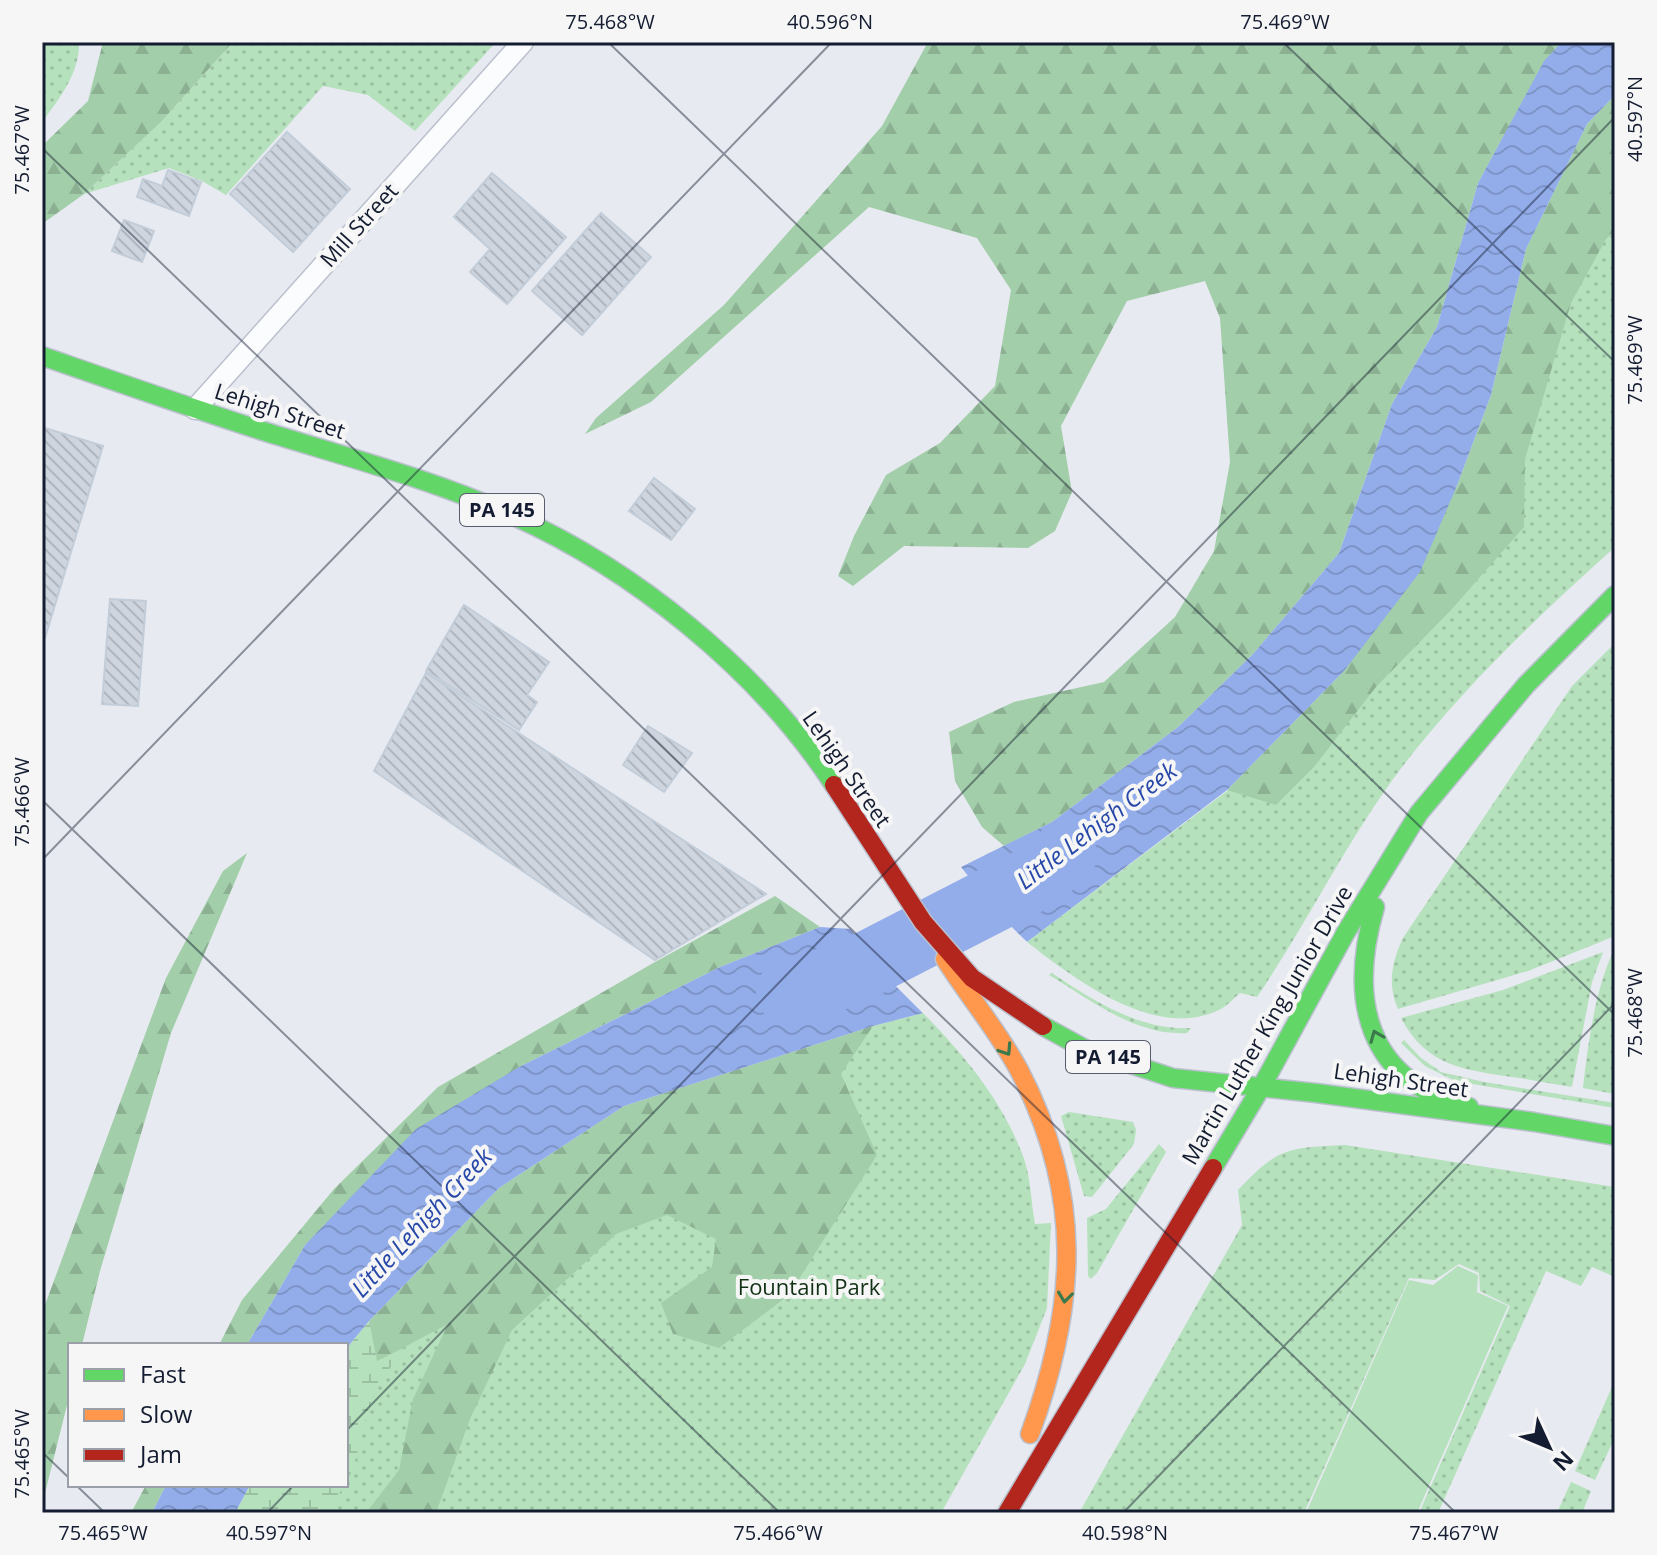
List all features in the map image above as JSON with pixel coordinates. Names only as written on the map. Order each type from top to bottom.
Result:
[{"type":"main road","name":"Lehigh Street","points":[[42,356],[195,409],[441,487],[508,513],[579,549],[667,610],[709,644],[767,700],[819,762],[923,922],[967,982],[1085,1049],[1173,1078],[1262,1086],[1534,1122],[1615,1136]]},
{"type":"main road","name":"Martin Luther King Junior Drive","points":[[1007,1513],[1262,1086],[1346,932],[1419,813],[1526,685],[1615,595]]},
{"type":"main road","points":[[1419,813],[1374,909],[1364,942],[1362,973],[1371,1024],[1378,1044],[1396,1071],[1423,1091],[1450,1103],[1534,1122]]},
{"type":"main road","points":[[967,982],[1019,1070],[1058,1164],[1066,1212],[1069,1270],[1062,1321],[1046,1394],[995,1513]]},
{"type":"lane","name":"Mill Street","points":[[195,409],[523,42]]},
{"type":"green space","points":[[42,42],[79,42],[72,74],[42,122]]},
{"type":"green space","points":[[103,42],[233,42],[160,123],[84,194],[42,224],[42,146],[88,101]]},
{"type":"green space","points":[[233,42],[496,42],[415,131],[368,95],[323,86],[226,195],[169,168],[84,194],[160,123]]},
{"type":"green space","points":[[928,42],[1562,42],[1544,62],[1478,183],[1437,327],[1392,404],[1339,553],[1253,654],[1178,727],[1052,822],[1004,846],[982,827],[955,781],[949,732],[1014,702],[1104,682],[1175,617],[1214,551],[1230,462],[1220,318],[1205,281],[1127,301],[1061,426],[1072,492],[1055,531],[1028,548],[904,546],[853,586],[838,576],[854,536],[886,475],[940,443],[995,386],[1011,290],[977,238],[869,207],[651,402],[585,434],[596,418],[724,305],[882,126]]},
{"type":"green space","points":[[1615,95],[1615,231],[1606,239],[1571,303],[1525,459],[1524,527],[1451,610],[1376,687],[1314,767],[1276,805],[1227,790],[1344,671],[1456,488],[1491,395],[1526,249],[1587,124]]},
{"type":"green space","points":[[1615,169],[1615,547],[1500,656],[1420,744],[1359,830],[1257,997],[1240,993],[1221,1009],[1196,1017],[1171,1018],[1144,1012],[1093,989],[1027,942],[1304,733],[1428,607]]},
{"type":"green space","points":[[1615,643],[1615,936],[1528,971],[1398,1009],[1392,973],[1403,938],[1572,686]]},
{"type":"green space","points":[[247,853],[171,1033],[100,1271],[82,1343],[68,1343],[68,1401],[42,1505],[42,1313],[166,978],[223,871]]},
{"type":"green space","points":[[775,896],[820,927],[720,967],[519,1067],[305,1245],[248,1343],[220,1343],[242,1300],[334,1189],[438,1087]]},
{"type":"green space","points":[[1615,948],[1615,1094],[1583,1088],[1597,998]]},
{"type":"green space","points":[[1603,952],[1592,982],[1572,1087],[1454,1065],[1430,1053],[1410,1033],[1401,1018],[1503,990]]},
{"type":"green space","points":[[1052,973],[1117,1012],[1153,1024],[1191,1028],[1187,1033],[1168,1032],[1132,1023],[1049,975]]},
{"type":"green space","name":"Fountain Park","points":[[923,1013],[968,1062],[993,1097],[1023,1156],[1035,1224],[1051,1223],[1047,1308],[1025,1364],[941,1513],[252,1513],[270,1487],[348,1487],[348,1372],[873,1026]]},
{"type":"green space","points":[[873,1026],[841,1074],[877,1155],[789,1295],[719,1348],[673,1334],[661,1303],[712,1267],[716,1239],[667,1215],[616,1234],[512,1330],[470,1419],[436,1513],[366,1513],[399,1470],[413,1399],[448,1324],[376,1362],[369,1321],[499,1188],[624,1106]]},
{"type":"green space","points":[[1404,1040],[1421,1058],[1441,1072],[1615,1103],[1615,1108],[1455,1081],[1425,1066],[1401,1043]]},
{"type":"green space","points":[[1069,1112],[1133,1122],[1136,1130],[1134,1144],[1092,1197],[1084,1196],[1061,1116]]},
{"type":"green space","points":[[1159,1144],[1166,1152],[1091,1279],[1088,1276],[1087,1218],[1106,1209]]},
{"type":"green space","points":[[1345,1145],[1615,1187],[1615,1277],[1592,1267],[1581,1286],[1546,1271],[1438,1513],[1419,1513],[1510,1306],[1480,1291],[1479,1273],[1459,1264],[1435,1280],[1409,1278],[1304,1513],[1079,1513],[1242,1225],[1238,1190],[1264,1165],[1285,1152]]},
{"type":"green space","points":[[1458,1266],[1478,1275],[1477,1292],[1508,1306],[1417,1513],[1306,1513],[1409,1280],[1433,1285]]},
{"type":"green space","points":[[369,1321],[377,1361],[406,1348],[387,1372],[373,1398],[348,1479],[348,1347]]},
{"type":"green space","points":[[1615,1380],[1615,1437],[1595,1480],[1575,1471]]},
{"type":"green space","points":[[1571,1482],[1591,1491],[1582,1513],[1557,1513]]},
{"type":"green space","points":[[145,1487],[165,1487],[152,1513],[131,1513]]},
{"type":"green space","points":[[249,1487],[344,1487],[326,1513],[235,1513]]},
{"type":"water","points":[[1562,42],[1615,42],[1615,95],[1587,124],[1526,249],[1491,395],[1420,572],[1344,671],[1227,790],[1027,942],[998,914],[961,867],[1052,822],[1178,727],[1253,654],[1339,553],[1392,404],[1437,327],[1478,183],[1544,61]]},
{"type":"water","points":[[820,927],[851,929],[884,974],[923,1013],[873,1026],[624,1106],[499,1188],[369,1321],[348,1347],[348,1343],[248,1343],[305,1245],[416,1129],[519,1067],[720,967]]},
{"type":"water","points":[[165,1487],[249,1487],[235,1513],[152,1513]]},
{"type":"pier","points":[[958,864],[998,914],[1027,942],[1024,945],[995,916],[957,869]]},
{"type":"pier","points":[[848,925],[854,927],[887,972],[926,1011],[923,1013],[884,974]]},
{"type":"building","points":[[287,132],[350,189],[293,252],[230,194]]},
{"type":"building","points":[[168,170],[201,182],[189,216],[137,197],[143,179],[162,186]]},
{"type":"building","points":[[492,173],[566,237],[507,304],[470,272],[490,249],[454,217]]},
{"type":"building","points":[[601,213],[651,257],[582,335],[532,291]]},
{"type":"building","points":[[124,220],[154,231],[142,262],[112,251]]},
{"type":"building","points":[[45,428],[103,446],[45,638],[42,637],[42,438]]},
{"type":"building","points":[[654,478],[695,509],[671,540],[629,511]]},
{"type":"building","points":[[110,599],[146,601],[138,706],[102,704]]},
{"type":"building","points":[[464,605],[549,662],[527,695],[537,702],[519,730],[426,671]]},
{"type":"building","points":[[426,673],[766,894],[655,960],[374,771]]},
{"type":"building","points":[[648,726],[692,753],[664,792],[623,765]]},
{"type":"waterway","name":"Little Lehigh Creek","points":[[789,992],[848,974],[1035,878],[1064,855]]},
{"type":"traffic: fast","points":[[42,356],[448,490],[554,536],[601,563],[690,626],[769,702],[834,785]]},
{"type":"traffic: fast","points":[[1213,1168],[1262,1086],[1346,932],[1419,813],[1526,685],[1615,595]]},
{"type":"traffic: fast","points":[[1375,907],[1364,974],[1366,1004],[1373,1032],[1387,1057],[1407,1078],[1434,1095],[1469,1107]]},
{"type":"traffic: fast","points":[[1043,1026],[1085,1049],[1173,1078],[1316,1093],[1615,1136]]},
{"type":"traffic: slow","points":[[945,959],[1019,1070],[1040,1116],[1055,1161],[1063,1206],[1066,1250],[1064,1295],[1046,1386],[1030,1434]]},
{"type":"traffic: jam","points":[[834,785],[923,922],[972,978],[1043,1026]]},
{"type":"traffic: jam","points":[[1007,1513],[1213,1168]]}]
